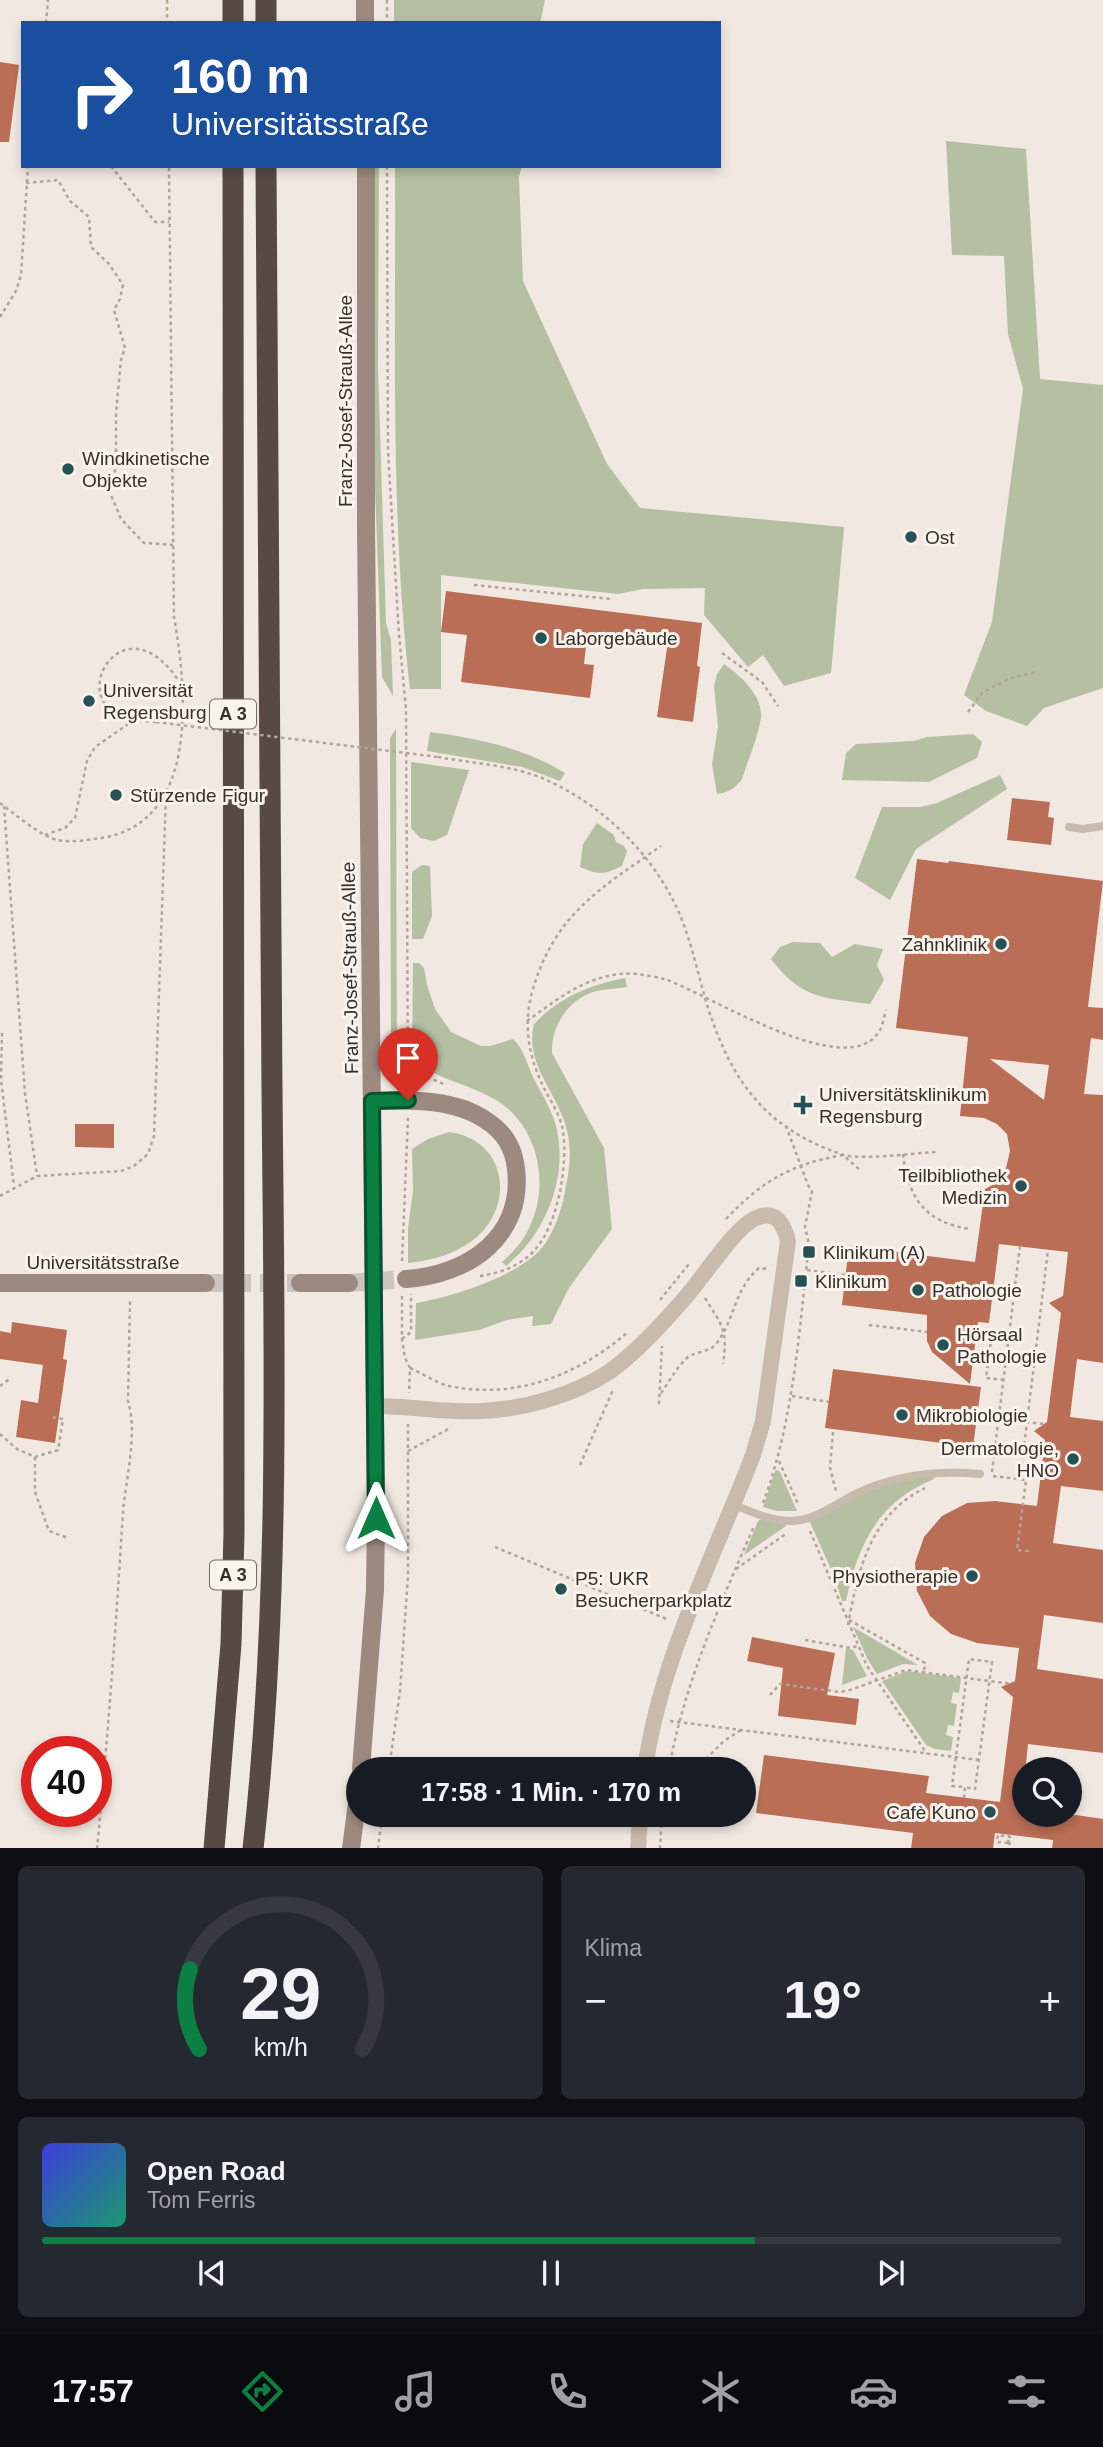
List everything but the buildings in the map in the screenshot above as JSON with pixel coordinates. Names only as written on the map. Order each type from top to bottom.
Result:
[{"type":"highway","points":[[233,0],[233,21]]},
{"type":"highway","points":[[265,0],[266,21]]},
{"type":"highway","name":"A 3","points":[[214,1848],[232,1644],[234,1534],[233,168]]},
{"type":"highway","name":"A 3","points":[[253,1848],[264,1721],[272,1535],[273,1263],[266,168]]},
{"type":"street","points":[[365,0],[365,21]]},
{"type":"street","name":"Franz-Josef-Strauß-Allee","points":[[362,1757],[376,1590],[366,582],[366,168]]},
{"type":"street","points":[[372,1101],[408,1100],[446,1104],[486,1120],[509,1144],[515,1158],[517,1193],[512,1213],[499,1237],[482,1253],[464,1264],[442,1273],[406,1279]]},
{"type":"street","points":[[376,1406],[482,1411],[525,1405],[569,1392],[608,1372],[643,1342],[695,1286],[741,1230],[754,1219],[766,1216],[776,1218],[785,1226],[788,1241],[785,1269],[762,1421],[753,1455],[734,1505],[684,1626],[655,1719],[647,1757]]},
{"type":"street","name":"Universitätsstraße","points":[[0,1283],[206,1283]]},
{"type":"street","points":[[300,1283],[349,1283]]},
{"type":"street","points":[[351,1848],[354,1827]]},
{"type":"street","points":[[638,1848],[639,1827]]},
{"type":"lane","points":[[1069,827],[1083,829],[1103,826]]},
{"type":"lane","points":[[734,1505],[778,1519],[805,1519],[872,1487],[906,1476],[940,1472],[981,1475]]},
{"type":"path","points":[[46,21],[48,0]]},
{"type":"path","points":[[167,0],[167,21]]},
{"type":"path","points":[[387,0],[387,21]]},
{"type":"path","points":[[0,317],[16,291],[21,275],[28,168]]},
{"type":"path","points":[[113,168],[156,222],[170,222]]},
{"type":"path","points":[[2,804],[45,835],[57,840],[83,840],[127,831],[140,824],[155,809],[177,765],[183,729],[182,686],[174,617],[169,168]]},
{"type":"path","points":[[387,168],[388,452],[406,709],[408,1157],[402,1260]]},
{"type":"path","points":[[26,183],[58,180],[69,201],[89,216],[91,247],[109,264],[123,285],[114,310],[125,348],[121,360],[116,412],[116,467],[109,490],[121,519],[144,543],[173,545]]},
{"type":"path","points":[[474,585],[611,599]]},
{"type":"path","points":[[182,686],[163,660],[134,648],[121,651],[109,660],[101,673],[102,700],[119,716],[134,720],[438,757],[508,769],[540,777],[576,796],[611,821],[646,857],[675,904],[692,948],[717,1035],[730,1065],[743,1085],[761,1107],[786,1126],[804,1138],[843,1155],[860,1170]]},
{"type":"path","points":[[722,653],[762,682],[778,706]]},
{"type":"path","points":[[968,712],[983,692],[1012,678],[1036,673]]},
{"type":"path","points":[[45,835],[65,828],[75,818],[87,761],[95,747],[134,720]]},
{"type":"path","points":[[0,1196],[37,1176],[121,1171],[134,1166],[148,1154],[153,1136],[166,791]]},
{"type":"path","points":[[2,804],[25,1093],[37,1176]]},
{"type":"path","points":[[473,1277],[500,1273],[533,1252],[549,1229],[558,1202],[564,1160],[563,1129],[535,1071],[528,1042],[527,1021],[533,989],[556,934],[588,900],[662,846]]},
{"type":"path","points":[[527,1021],[558,998],[587,982],[614,975],[636,974],[664,979],[785,1035],[816,1044],[855,1046],[870,1040],[880,1031],[886,1010]]},
{"type":"path","points":[[2,1032],[1,1080],[14,1187]]},
{"type":"path","points":[[786,1126],[812,1191]]},
{"type":"path","points":[[724,1221],[762,1185],[781,1172],[800,1165],[843,1155],[936,1152]]},
{"type":"path","points":[[903,1154],[908,1185],[918,1203],[933,1217],[971,1229]]},
{"type":"path","points":[[1020,1246],[992,1476],[1026,1480],[1017,1550],[1028,1551],[1028,1554]]},
{"type":"path","points":[[1020,1479],[1048,1250]]},
{"type":"path","points":[[657,1302],[690,1263]]},
{"type":"path","points":[[661,1393],[689,1356],[715,1347],[748,1277],[759,1269],[785,1269]]},
{"type":"path","points":[[806,1270],[845,1275]]},
{"type":"path","points":[[681,1273],[695,1286],[720,1319],[725,1349],[723,1364]]},
{"type":"path","points":[[97,1848],[133,1416],[128,1401],[131,1283]]},
{"type":"path","points":[[402,1339],[411,1332],[411,1300]]},
{"type":"path","points":[[391,1757],[400,1691],[408,1576],[410,1367],[405,1358],[402,1339],[402,1302]]},
{"type":"path","points":[[659,1404],[662,1322]]},
{"type":"path","points":[[410,1367],[446,1385],[490,1390],[512,1389],[564,1374],[587,1363],[636,1325]]},
{"type":"path","points":[[869,1325],[926,1332]]},
{"type":"path","points":[[1004,1380],[986,1378],[991,1339],[1009,1342]]},
{"type":"path","points":[[972,1364],[988,1365]]},
{"type":"path","points":[[0,1386],[11,1378]]},
{"type":"path","points":[[580,1465],[613,1390]]},
{"type":"path","points":[[792,1396],[829,1402]]},
{"type":"path","points":[[0,1434],[17,1449],[35,1457],[58,1450],[63,1419],[52,1417]]},
{"type":"path","points":[[1027,1422],[1044,1426]]},
{"type":"path","points":[[408,1451],[450,1428]]},
{"type":"path","points":[[833,1432],[830,1468],[840,1502]]},
{"type":"path","points":[[35,1457],[35,1492],[49,1531],[68,1538]]},
{"type":"path","points":[[778,1460],[823,1558],[857,1646],[876,1681],[927,1754]]},
{"type":"path","points":[[848,1625],[862,1560],[878,1532],[908,1498],[933,1484]]},
{"type":"path","points":[[736,1569],[805,1519]]},
{"type":"path","points":[[495,1547],[684,1626]]},
{"type":"path","points":[[849,1620],[925,1663],[924,1672]]},
{"type":"path","points":[[805,1640],[850,1648],[857,1646]]},
{"type":"path","points":[[969,1659],[992,1662],[975,1788],[953,1786],[966,1677],[969,1659]]},
{"type":"path","points":[[770,1695],[780,1684],[840,1692],[906,1670],[1012,1684]]},
{"type":"path","points":[[655,1719],[979,1760]]},
{"type":"path","points":[[708,1757],[724,1741],[741,1730]]},
{"type":"path","points":[[964,1798],[965,1787]]},
{"type":"path","points":[[378,1848],[381,1827]]},
{"type":"path","points":[[660,1848],[662,1827]]},
{"type":"path","points":[[998,1835],[1009,1837],[1008,1843],[997,1842],[998,1835]]},
{"type":"green space","points":[[394,0],[545,0],[540,21],[394,21]]},
{"type":"green space","points":[[946,141],[1026,149],[1040,379],[1103,385],[1103,688],[1044,708],[1027,726],[986,711],[964,695],[992,622],[1023,389],[1008,334],[1004,256],[952,255]]},
{"type":"green space","points":[[371,168],[379,168],[378,366],[386,623],[391,640],[393,696],[382,677],[375,488]]},
{"type":"green space","points":[[395,168],[521,168],[519,177],[523,281],[607,464],[640,508],[844,527],[831,673],[784,686],[763,655],[748,667],[704,615],[705,588],[643,589],[618,594],[441,575],[441,689],[410,689],[399,559]]},
{"type":"green space","points":[[724,664],[754,693],[761,716],[742,779],[731,790],[717,794],[712,764],[718,727],[714,686],[717,674]]},
{"type":"green space","points":[[396,729],[397,1073],[391,1049],[390,738]]},
{"type":"green space","points":[[430,732],[517,750],[565,773],[560,781],[522,767],[427,751]]},
{"type":"green space","points":[[973,734],[982,742],[977,758],[929,782],[842,780],[846,753],[856,744]]},
{"type":"green space","points":[[411,762],[469,770],[447,835],[434,841],[420,838],[411,828]]},
{"type":"green space","points":[[1000,775],[1007,789],[916,849],[890,900],[855,878],[882,807],[920,807],[937,803]]},
{"type":"green space","points":[[597,823],[614,835],[616,842],[627,851],[622,866],[597,873],[580,867],[583,844]]},
{"type":"green space","points":[[422,865],[430,866],[432,916],[423,939],[412,939],[412,872]]},
{"type":"green space","points":[[793,942],[820,943],[832,957],[855,944],[883,949],[877,965],[884,980],[870,1004],[826,998],[793,982],[771,959],[780,947]]},
{"type":"green space","points":[[413,963],[419,963],[424,968],[435,1009],[451,1032],[481,1046],[513,1039],[517,1043],[555,1122],[560,1154],[555,1190],[549,1208],[531,1240],[506,1266],[502,1262],[524,1238],[536,1211],[539,1175],[536,1156],[521,1123],[509,1110],[494,1099],[431,1071],[412,1058]]},
{"type":"green space","points":[[625,978],[627,987],[592,992],[573,1004],[561,1018],[552,1044],[552,1053],[604,1148],[612,1229],[569,1288],[551,1324],[532,1326],[533,1316],[507,1320],[479,1330],[415,1340],[416,1303],[448,1296],[503,1275],[534,1256],[548,1239],[565,1193],[570,1152],[566,1126],[536,1061],[532,1037],[534,1024],[554,1006],[576,993]]},
{"type":"green space","points":[[449,1132],[468,1137],[482,1146],[493,1159],[499,1174],[497,1207],[489,1223],[469,1243],[444,1255],[408,1263],[408,1228],[413,1191],[412,1149],[428,1139]]},
{"type":"green space","points":[[778,1470],[797,1511],[777,1511],[763,1507],[775,1471]]},
{"type":"green space","points":[[934,1475],[934,1479],[898,1500],[874,1527],[857,1561],[846,1601],[842,1601],[809,1520],[877,1486]]},
{"type":"green space","points":[[761,1519],[786,1526],[744,1555],[758,1521]]},
{"type":"green space","points":[[853,1627],[918,1665],[903,1664],[877,1674]]},
{"type":"green space","points":[[846,1648],[853,1650],[867,1676],[842,1685]]},
{"type":"green space","points":[[907,1671],[961,1678],[959,1693],[953,1692],[951,1703],[957,1704],[954,1726],[948,1725],[946,1735],[953,1737],[951,1751],[926,1745],[882,1681]]},
{"type":"tunnel","points":[[349,1283],[406,1279]]},
{"type":"tunnel","points":[[206,1283],[300,1283]]},
{"type":"place","name":"Windkinetische Objekte","points":[[68,469]]},
{"type":"place","name":"Ost","points":[[911,537]]},
{"type":"place","name":"Laborgebäude","points":[[541,638]]},
{"type":"place","name":"Universität Regensburg","points":[[89,701]]},
{"type":"place","name":"Stürzende Figur","points":[[116,795]]},
{"type":"place","name":"Zahnklinik","points":[[1001,944]]},
{"type":"place","name":"Universitätsklinikum Regensburg","points":[[803,1105]]},
{"type":"place","name":"Teilbibliothek Medizin","points":[[1021,1186]]},
{"type":"place","name":"Klinikum (A)","points":[[809,1252]]},
{"type":"place","name":"Klinikum","points":[[801,1281]]},
{"type":"place","name":"Pathologie","points":[[918,1290]]},
{"type":"place","name":"Hörsaal Pathologie","points":[[943,1345]]},
{"type":"place","name":"Mikrobiologie","points":[[902,1415]]},
{"type":"place","name":"Dermatologie, HNO","points":[[1073,1459]]},
{"type":"place","name":"Physiotherapie","points":[[972,1576]]},
{"type":"place","name":"P5: UKR Besucherparkplatz","points":[[561,1589]]},
{"type":"place","name":"Cafè Kuno","points":[[990,1812]]},
{"type":"route","points":[[376,1518],[372,1101],[408,1100]]}]
